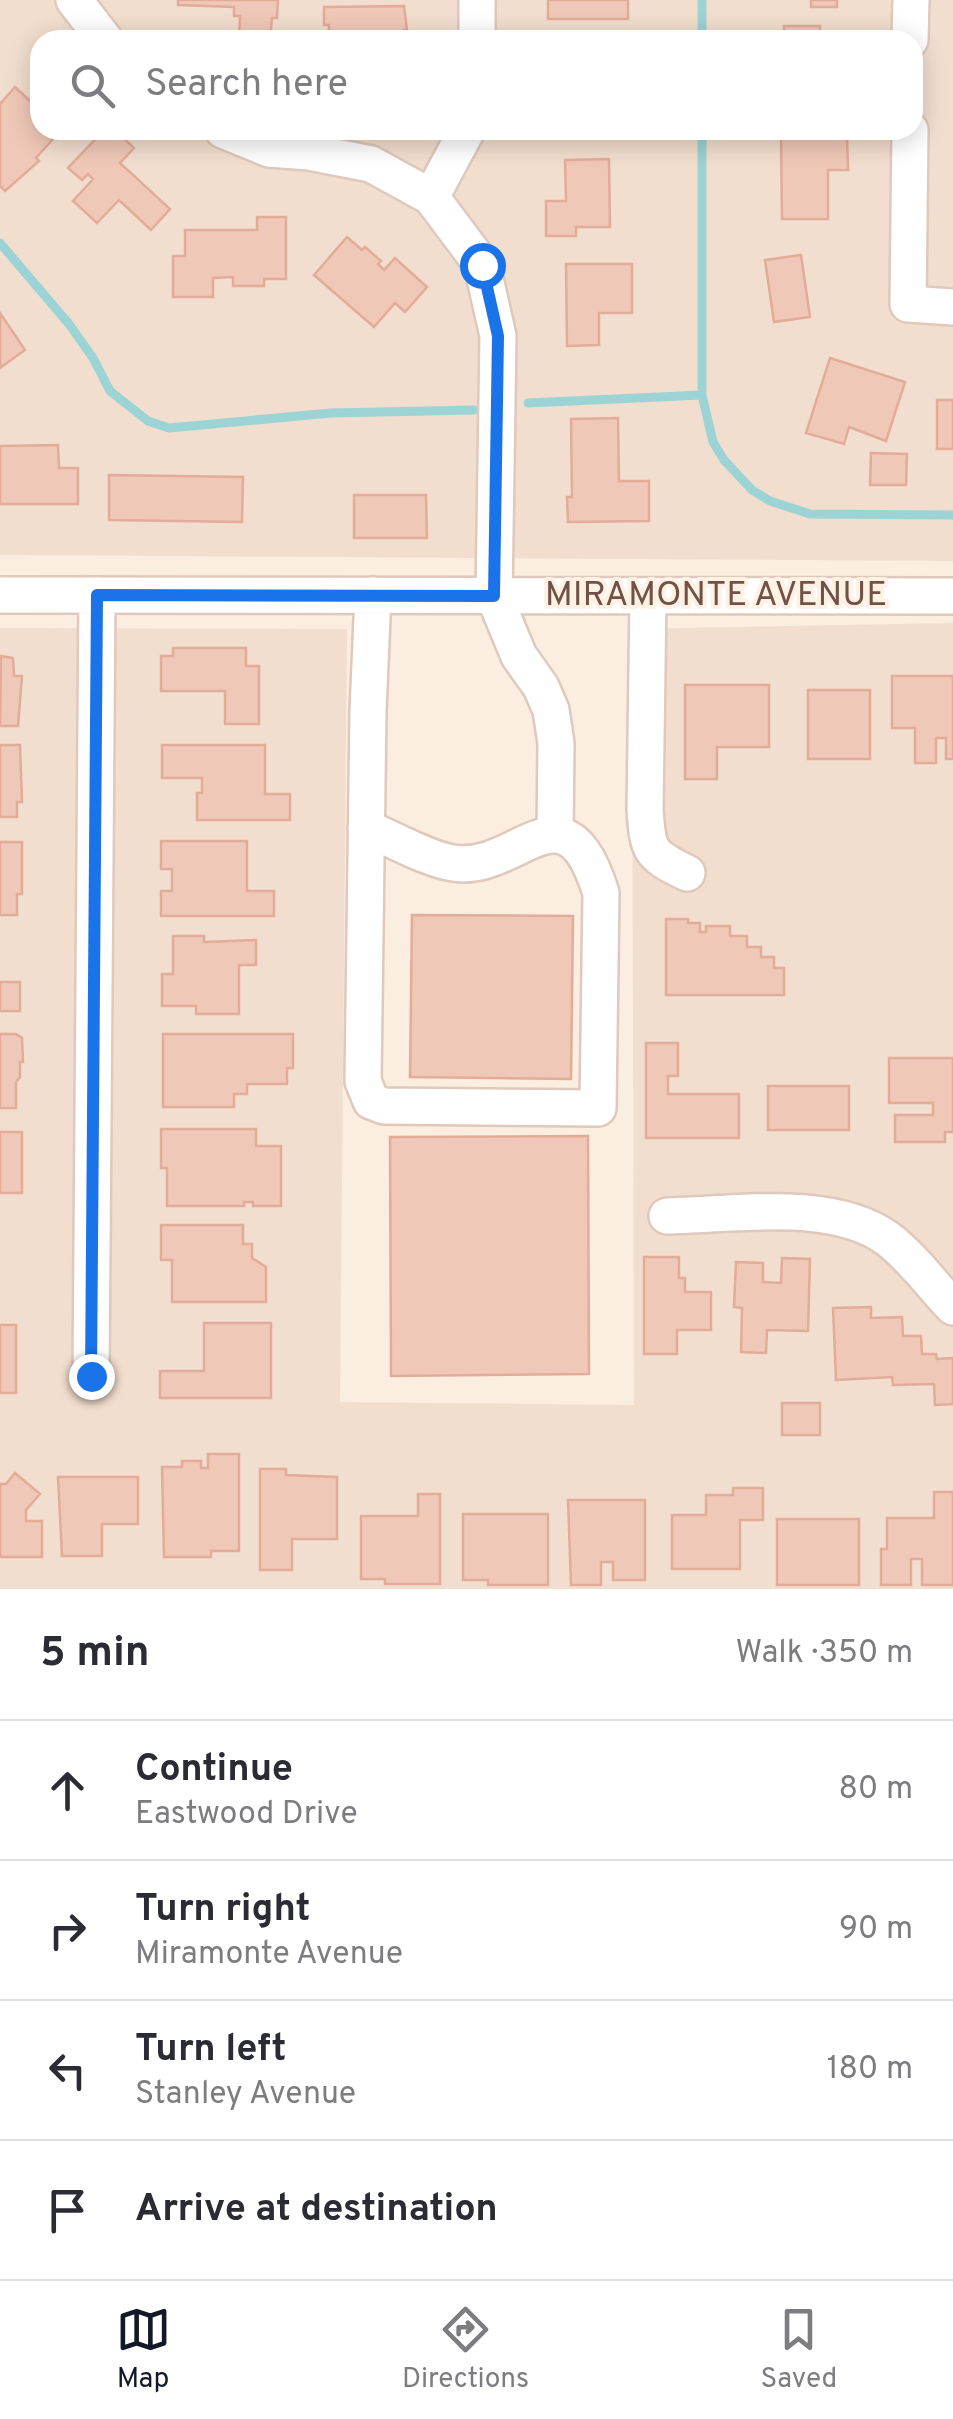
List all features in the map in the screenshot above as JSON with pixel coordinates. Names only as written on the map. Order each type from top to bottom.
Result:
[{"type":"street","points":[[74,0],[97,30]]},
{"type":"street","points":[[477,0],[477,30]]},
{"type":"street","points":[[910,30],[911,0]]},
{"type":"street","points":[[247,140],[269,149],[371,164],[431,197],[482,265],[498,336],[494,596],[519,656],[552,710],[556,743],[555,835]]},
{"type":"street","points":[[431,197],[462,140]]},
{"type":"street","points":[[910,140],[908,304],[953,307]]},
{"type":"street","points":[[91,1376],[97,595]]},
{"type":"street","name":"MIRAMONTE AVENUE","points":[[0,596],[953,596]]},
{"type":"street","points":[[366,828],[452,864],[478,862],[532,839],[555,835],[576,843],[592,864],[601,893],[598,1108],[384,1106],[372,1101],[363,1081],[366,828],[373,596]]},
{"type":"street","points":[[648,596],[648,844],[657,859],[687,873]]},
{"type":"street","points":[[667,1216],[795,1213],[844,1217],[892,1242],[953,1306]]},
{"type":"shaded area","points":[[0,0],[953,0],[953,561],[0,555]]},
{"type":"shaded area","points":[[953,623],[953,1589],[0,1589],[0,628],[347,629],[340,1402],[634,1405],[632,629]]},
{"type":"building","points":[[178,0],[278,0],[277,18],[272,18],[271,30],[239,30],[240,16],[234,16],[234,7],[178,5]]},
{"type":"building","points":[[548,0],[628,0],[628,19],[548,19]]},
{"type":"building","points":[[811,0],[837,0],[837,7],[811,7]]},
{"type":"building","points":[[404,6],[407,30],[329,30],[329,25],[324,25],[324,7]]},
{"type":"building","points":[[784,26],[820,26],[820,30],[784,30]]},
{"type":"building","points":[[15,87],[30,101],[30,140],[52,140],[36,158],[39,161],[5,191],[0,186],[0,104]]},
{"type":"building","points":[[95,140],[126,140],[134,148],[120,163],[170,209],[151,230],[119,200],[97,223],[73,201],[93,179],[88,174],[82,180],[68,168]]},
{"type":"building","points":[[781,140],[847,140],[848,170],[828,170],[828,219],[782,219]]},
{"type":"building","points":[[609,159],[610,227],[576,227],[576,236],[546,236],[546,201],[566,201],[565,160]]},
{"type":"building","points":[[257,217],[286,217],[286,279],[264,279],[264,286],[233,286],[233,277],[213,278],[213,297],[173,297],[173,256],[185,256],[185,230],[257,230]]},
{"type":"building","points":[[347,237],[381,261],[378,264],[384,270],[395,258],[427,287],[405,312],[395,303],[374,327],[314,275]]},
{"type":"building","points":[[801,255],[810,317],[774,322],[765,260]]},
{"type":"building","points":[[566,264],[632,264],[632,313],[599,313],[599,345],[567,346]]},
{"type":"building","points":[[0,313],[25,350],[0,368]]},
{"type":"building","points":[[830,358],[905,382],[886,441],[849,427],[844,444],[806,433]]},
{"type":"building","points":[[937,400],[953,400],[953,449],[937,449]]},
{"type":"building","points":[[618,418],[619,481],[649,481],[649,521],[568,522],[567,497],[572,497],[571,419]]},
{"type":"building","points":[[58,445],[59,468],[78,468],[78,504],[0,504],[0,446]]},
{"type":"building","points":[[871,453],[907,454],[906,485],[870,485]]},
{"type":"building","points":[[109,475],[243,477],[242,522],[109,520]]},
{"type":"building","points":[[354,495],[426,495],[427,538],[354,538]]},
{"type":"building","points":[[173,648],[246,648],[246,666],[259,666],[259,724],[225,724],[225,691],[161,691],[161,656],[173,656]]},
{"type":"building","points":[[1,656],[13,658],[14,676],[22,676],[18,726],[0,726]]},
{"type":"building","points":[[892,676],[953,676],[953,759],[946,759],[946,738],[936,738],[936,763],[915,763],[915,728],[892,728]]},
{"type":"building","points":[[685,685],[769,685],[769,747],[717,747],[717,779],[685,779]]},
{"type":"building","points":[[808,690],[870,690],[870,759],[808,759]]},
{"type":"building","points":[[0,745],[20,745],[22,802],[17,802],[17,817],[0,817]]},
{"type":"building","points":[[162,745],[265,745],[265,794],[290,794],[290,820],[197,820],[197,793],[202,793],[202,778],[162,778]]},
{"type":"building","points":[[161,841],[247,841],[247,891],[274,891],[274,916],[161,916],[161,891],[172,891],[172,869],[161,869]]},
{"type":"building","points":[[0,842],[22,842],[22,894],[17,894],[17,915],[0,915]]},
{"type":"building","points":[[412,915],[573,916],[571,1079],[410,1077]]},
{"type":"building","points":[[666,919],[700,923],[700,932],[706,932],[706,926],[730,926],[730,936],[747,936],[747,947],[761,947],[761,957],[774,957],[774,968],[784,968],[784,995],[666,995]]},
{"type":"building","points":[[173,936],[204,936],[204,942],[256,940],[256,965],[239,965],[239,1014],[196,1014],[196,1006],[162,1006],[162,974],[173,974]]},
{"type":"building","points":[[0,982],[20,982],[20,1011],[0,1011]]},
{"type":"building","points":[[0,1034],[22,1038],[23,1062],[16,1082],[16,1108],[0,1108]]},
{"type":"building","points":[[163,1034],[293,1034],[293,1068],[287,1068],[287,1084],[247,1084],[247,1094],[234,1094],[234,1107],[163,1107]]},
{"type":"building","points":[[646,1043],[678,1043],[678,1076],[668,1076],[668,1094],[739,1094],[739,1138],[646,1138]]},
{"type":"building","points":[[889,1058],[953,1058],[953,1132],[945,1132],[945,1142],[895,1142],[895,1115],[933,1115],[933,1103],[889,1103]]},
{"type":"building","points":[[768,1086],[849,1086],[849,1130],[768,1130]]},
{"type":"building","points":[[161,1129],[256,1129],[256,1146],[281,1146],[281,1206],[253,1206],[253,1202],[244,1202],[244,1206],[167,1206],[167,1168],[161,1168]]},
{"type":"building","points":[[0,1132],[22,1132],[22,1193],[0,1193]]},
{"type":"building","points":[[588,1136],[589,1374],[391,1376],[390,1137]]},
{"type":"building","points":[[161,1225],[243,1225],[243,1244],[252,1244],[252,1258],[266,1267],[266,1302],[172,1302],[172,1260],[161,1260]]},
{"type":"building","points":[[644,1257],[679,1257],[679,1278],[685,1278],[685,1292],[711,1292],[711,1330],[677,1330],[677,1354],[644,1354]]},
{"type":"building","points":[[782,1258],[810,1259],[808,1331],[767,1330],[766,1353],[741,1352],[742,1308],[734,1307],[736,1262],[763,1263],[763,1282],[781,1283]]},
{"type":"building","points":[[871,1307],[871,1318],[902,1317],[903,1336],[921,1336],[922,1354],[936,1354],[937,1359],[953,1358],[953,1404],[935,1405],[934,1384],[893,1385],[892,1377],[836,1380],[833,1308]]},
{"type":"building","points":[[204,1323],[271,1323],[271,1398],[160,1398],[160,1371],[204,1371]]},
{"type":"building","points":[[0,1325],[16,1325],[16,1393],[0,1393]]},
{"type":"building","points":[[782,1403],[820,1403],[820,1435],[782,1435]]},
{"type":"building","points":[[208,1454],[239,1454],[239,1551],[211,1551],[211,1557],[164,1557],[162,1467],[182,1467],[182,1461],[201,1461],[201,1468],[208,1468]]},
{"type":"building","points":[[260,1469],[286,1469],[286,1475],[337,1477],[337,1539],[292,1539],[292,1570],[260,1570]]},
{"type":"building","points":[[15,1473],[40,1494],[26,1510],[26,1521],[42,1521],[42,1557],[0,1557],[0,1484],[6,1484]]},
{"type":"building","points":[[58,1477],[138,1477],[138,1524],[102,1524],[102,1556],[62,1556]]},
{"type":"building","points":[[733,1488],[763,1488],[763,1520],[740,1520],[740,1569],[672,1569],[672,1515],[706,1515],[706,1495],[733,1495]]},
{"type":"building","points":[[934,1492],[953,1492],[953,1585],[922,1585],[922,1559],[911,1559],[911,1585],[881,1585],[881,1549],[887,1549],[887,1518],[934,1518]]},
{"type":"building","points":[[418,1494],[440,1494],[440,1584],[385,1584],[385,1579],[361,1579],[361,1516],[418,1516]]},
{"type":"building","points":[[568,1500],[645,1500],[645,1580],[613,1580],[613,1562],[601,1562],[601,1585],[571,1585]]},
{"type":"building","points":[[463,1514],[548,1514],[548,1585],[488,1585],[488,1580],[463,1580]]},
{"type":"building","points":[[777,1519],[859,1519],[859,1585],[777,1585]]},
{"type":"waterway","points":[[702,0],[702,30]]},
{"type":"waterway","points":[[702,140],[702,395],[713,442],[724,460],[752,490],[770,501],[810,514],[953,515]]},
{"type":"waterway","points":[[0,243],[69,324],[110,391],[148,421],[169,428],[331,413],[474,410]]},
{"type":"waterway","points":[[528,403],[702,395]]},
{"type":"route","points":[[91,1376],[97,595],[494,596],[498,336],[482,265]]}]
